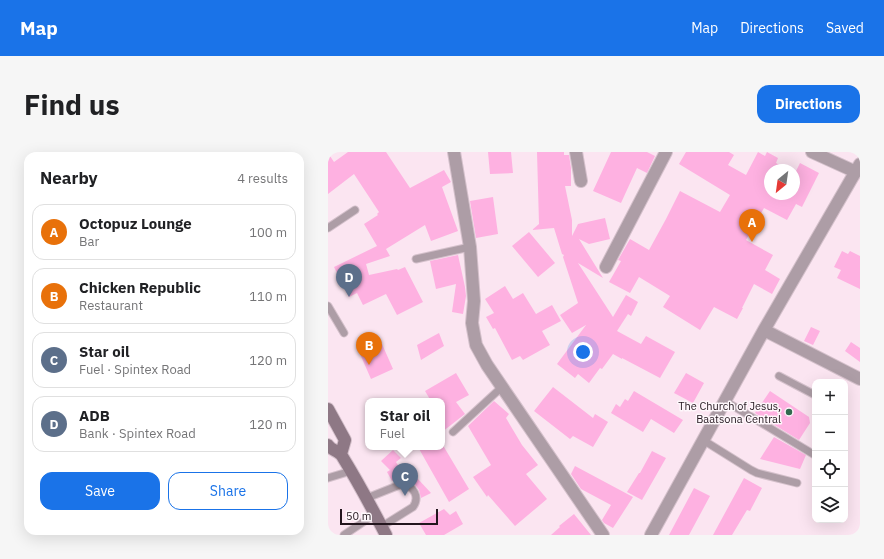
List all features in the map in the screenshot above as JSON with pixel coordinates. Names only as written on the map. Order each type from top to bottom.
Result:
[{"type":"main road","points":[[328,409],[345,440],[341,454]]},
{"type":"main road","points":[[328,445],[330,448],[341,454],[367,498],[384,531]]},
{"type":"street","points":[[454,152],[470,247],[474,301],[472,323],[476,345],[487,364],[603,535]]},
{"type":"street","points":[[576,152],[581,181]]},
{"type":"street","points":[[606,267],[666,152]]},
{"type":"street","points":[[651,535],[764,330],[858,168],[812,152]]},
{"type":"street","points":[[764,330],[860,379]]},
{"type":"lane","points":[[328,228],[354,210]]},
{"type":"lane","points":[[416,259],[470,247]]},
{"type":"lane","points":[[329,310],[344,332]]},
{"type":"lane","points":[[779,376],[812,393]]},
{"type":"lane","points":[[453,432],[502,386]]},
{"type":"lane","points":[[725,400],[812,453]]},
{"type":"lane","points":[[703,440],[757,473],[797,483]]},
{"type":"lane","points":[[328,478],[351,472]]},
{"type":"lane","points":[[367,498],[402,484],[411,488],[416,498],[416,503],[384,531]]},
{"type":"lane","points":[[344,535],[375,514]]},
{"type":"building","points":[[348,152],[386,152],[410,188],[444,170],[451,182],[442,187],[458,231],[431,241],[425,225],[386,249],[390,256],[366,264],[369,275],[398,270],[405,267],[423,302],[397,315],[386,294],[363,305],[357,293],[349,297],[334,267],[377,246],[364,224],[378,215],[377,214],[379,212],[354,174],[328,194],[328,153],[334,162]]},
{"type":"building","points":[[488,152],[511,152],[513,173],[490,174]]},
{"type":"building","points":[[537,152],[564,152],[564,155],[569,155],[571,186],[565,186],[572,220],[572,236],[578,224],[605,218],[610,239],[589,244],[579,239],[603,278],[578,263],[613,317],[626,295],[638,302],[631,316],[628,314],[617,331],[641,344],[646,336],[675,352],[660,378],[613,354],[589,383],[578,374],[575,378],[557,364],[586,325],[572,333],[560,315],[578,303],[563,257],[564,255],[562,254],[554,228],[532,230],[539,224]]},
{"type":"building","points":[[611,152],[647,152],[655,156],[647,173],[637,168],[621,203],[593,191]]},
{"type":"building","points":[[686,152],[729,152],[734,155],[728,165],[746,175],[758,152],[765,156],[767,152],[778,158],[776,163],[778,164],[764,164],[764,200],[800,200],[800,163],[819,173],[802,207],[796,204],[787,220],[764,208],[746,240],[773,255],[765,270],[780,279],[772,294],[754,284],[737,319],[714,307],[700,330],[663,307],[670,296],[639,277],[630,293],[609,282],[621,261],[618,260],[630,239],[649,250],[680,191],[720,212],[730,195],[679,164]]},
{"type":"building","points":[[493,197],[498,234],[476,238],[470,201]]},
{"type":"building","points":[[529,232],[555,263],[538,277],[512,246]]},
{"type":"building","points":[[842,251],[848,254],[850,251],[860,256],[860,289],[837,278],[841,270],[834,267]]},
{"type":"building","points":[[458,255],[466,296],[463,314],[452,312],[456,284],[436,289],[430,261]]},
{"type":"building","points":[[505,286],[513,299],[523,293],[536,314],[552,305],[561,321],[542,331],[550,345],[523,360],[520,356],[512,360],[495,328],[493,329],[486,317],[494,313],[485,299]]},
{"type":"building","points":[[811,327],[820,331],[813,345],[804,341]]},
{"type":"building","points":[[439,333],[444,346],[421,360],[417,345]]},
{"type":"building","points":[[851,342],[860,348],[860,362],[845,351]]},
{"type":"building","points":[[382,344],[393,369],[371,379],[360,354]]},
{"type":"building","points":[[456,373],[469,395],[456,402],[465,414],[445,430],[445,398],[429,398],[425,391]]},
{"type":"building","points":[[686,373],[704,383],[693,403],[674,393]]},
{"type":"building","points":[[553,387],[593,418],[595,414],[608,422],[593,447],[573,436],[570,439],[534,411]]},
{"type":"building","points":[[634,391],[683,420],[674,433],[651,419],[643,432],[611,413],[616,404],[620,407],[625,399],[628,401]]},
{"type":"building","points":[[770,391],[809,417],[810,423],[799,440],[755,413]]},
{"type":"building","points":[[494,401],[509,414],[506,418],[522,445],[538,465],[526,474],[547,499],[515,526],[488,495],[487,497],[473,477],[491,465],[468,426]]},
{"type":"building","points":[[774,437],[806,455],[800,469],[760,459]]},
{"type":"building","points":[[445,449],[469,489],[449,502],[420,450],[445,450]]},
{"type":"building","points":[[393,450],[401,458],[396,462],[407,480],[398,480],[397,478],[392,481],[387,472],[390,470],[381,461]]},
{"type":"building","points":[[652,451],[666,458],[642,500],[627,492],[640,473]]},
{"type":"building","points":[[575,466],[633,497],[613,528],[604,523],[602,520],[611,505],[581,489],[571,474]]},
{"type":"building","points":[[744,478],[762,488],[750,511],[747,510],[732,535],[713,535]]},
{"type":"building","points":[[418,479],[431,493],[421,498],[419,490],[412,482]]},
{"type":"building","points":[[694,488],[710,496],[689,535],[669,535]]},
{"type":"building","points":[[444,509],[450,515],[456,511],[463,524],[444,535],[426,535],[419,523]]},
{"type":"building","points":[[574,514],[591,535],[551,535],[560,527],[559,526]]},
{"type":"place","name":"Octopuz Lounge","points":[[752,242]]},
{"type":"place","name":"ADB","points":[[349,297]]},
{"type":"place","name":"Chicken Republic","points":[[369,365]]},
{"type":"place","name":"The Church of Jesus, Baatsona Central","points":[[789,412]]},
{"type":"place","name":"Star oil","points":[[405,496]]}]
